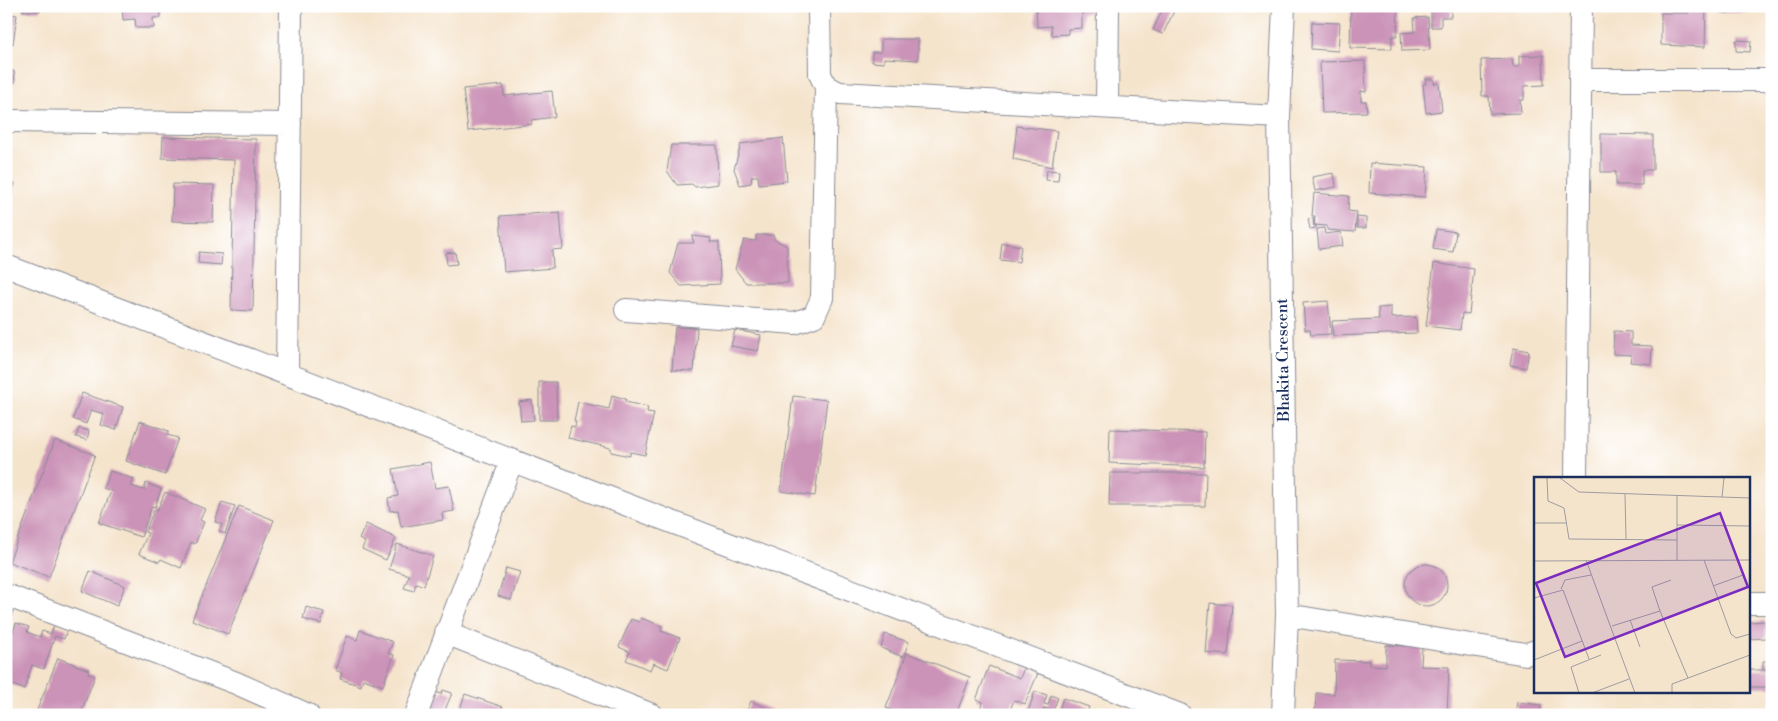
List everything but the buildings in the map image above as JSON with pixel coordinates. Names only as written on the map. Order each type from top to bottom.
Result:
[{"type":"street","points":[[287,374],[291,6]]},
{"type":"street","points":[[626,310],[795,323],[814,316],[822,298],[826,86],[820,74],[819,6]]},
{"type":"street","points":[[1107,107],[1108,6]]},
{"type":"street","name":"Bhakita Crescent","points":[[1284,6],[1279,117],[1287,615],[1284,715]]},
{"type":"street","points":[[1576,477],[1581,6]]},
{"type":"street","points":[[1580,80],[1772,80]]},
{"type":"street","points":[[826,86],[840,93],[1279,117]]},
{"type":"street","points":[[6,121],[290,124]]},
{"type":"street","points":[[6,266],[1180,715]]},
{"type":"street","points":[[416,715],[512,460]]},
{"type":"street","points":[[6,595],[236,683],[308,715]]},
{"type":"street","points":[[1750,602],[1772,603]]},
{"type":"street","points":[[1287,615],[1526,654],[1534,652]]},
{"type":"street","points":[[446,633],[652,715]]}]
